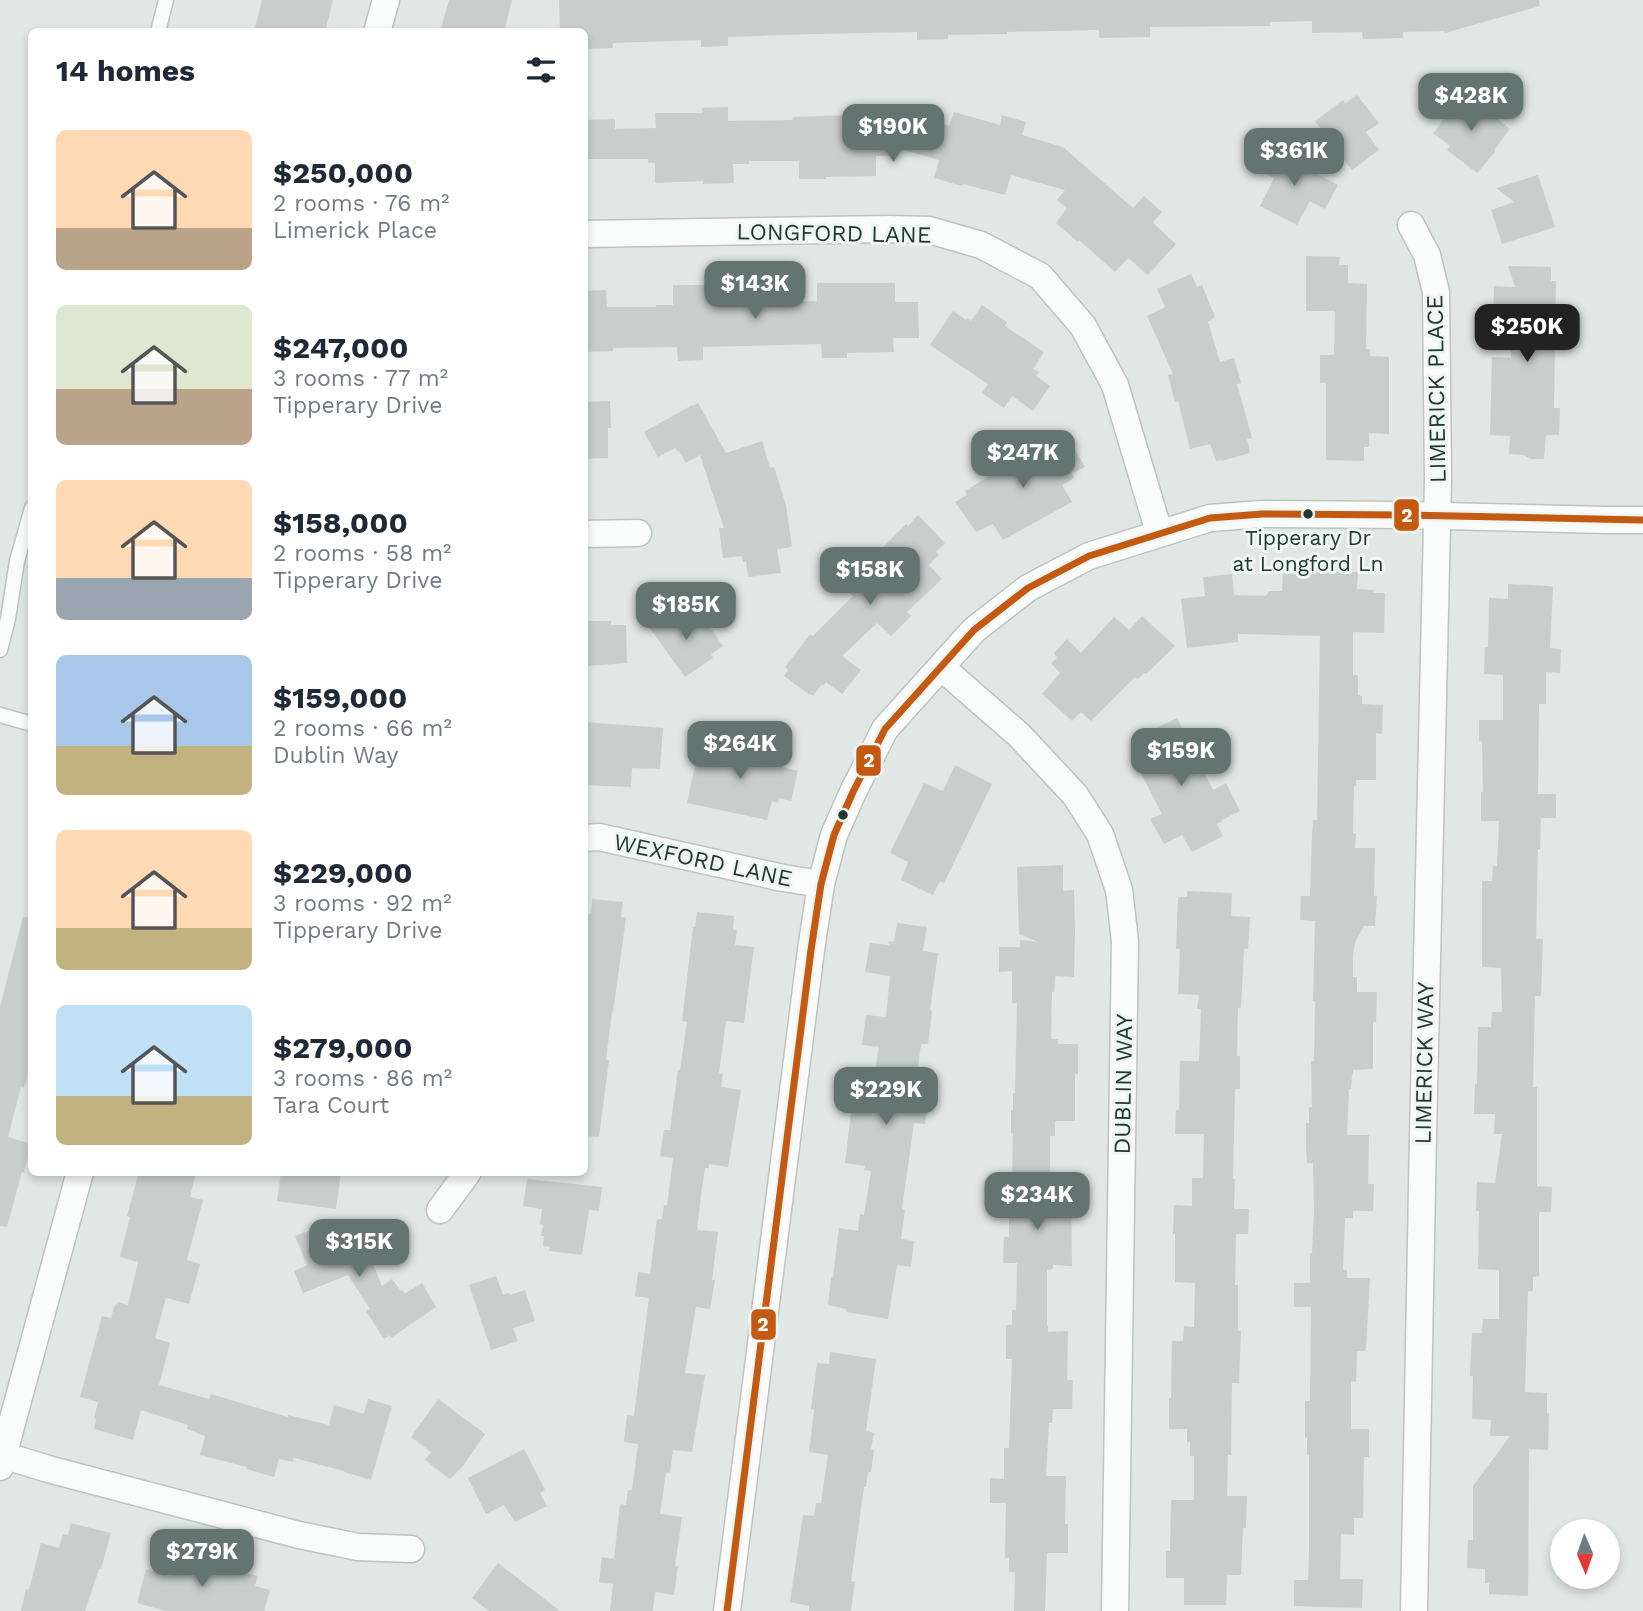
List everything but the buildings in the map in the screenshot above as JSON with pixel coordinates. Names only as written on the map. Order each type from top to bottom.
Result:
[{"type":"street","points":[[378,28],[386,0]]},
{"type":"street","name":"LIMERICK PLACE","points":[[1411,225],[1427,255],[1436,292],[1436,515]]},
{"type":"street","name":"LONGFORD LANE","points":[[588,234],[929,230],[981,245],[1040,276],[1083,326],[1115,385],[1159,533]]},
{"type":"street","points":[[727,1611],[821,884],[834,835],[885,729],[974,630],[1028,588],[1088,556],[1210,517],[1262,514],[1436,515],[1643,520]]},
{"type":"street","name":"LIMERICK WAY","points":[[1414,1611],[1436,515]]},
{"type":"street","points":[[588,534],[638,533]]},
{"type":"street","name":"DUBLIN WAY","points":[[941,667],[1019,735],[1075,795],[1100,834],[1119,890],[1125,941],[1115,1611]]},
{"type":"street","name":"WEXFORD LANE","points":[[588,838],[599,837],[821,884]]},
{"type":"street","points":[[79,1176],[2,1461],[48,1469],[299,1535],[358,1547],[411,1549]]},
{"type":"street","points":[[440,1210],[465,1176]]},
{"type":"lane","points":[[159,28],[166,0]]},
{"type":"lane","points":[[0,650],[17,561],[28,522]]},
{"type":"lane","points":[[0,715],[28,723]]},
{"type":"transit line","name":"2","points":[[727,1611],[821,884],[834,835],[885,729],[974,630],[1028,588],[1089,556],[1210,518],[1262,514],[1643,520]]},
{"type":"place","name":"Tipperary Dr at Longford Ln","points":[[1308,514]]}]
